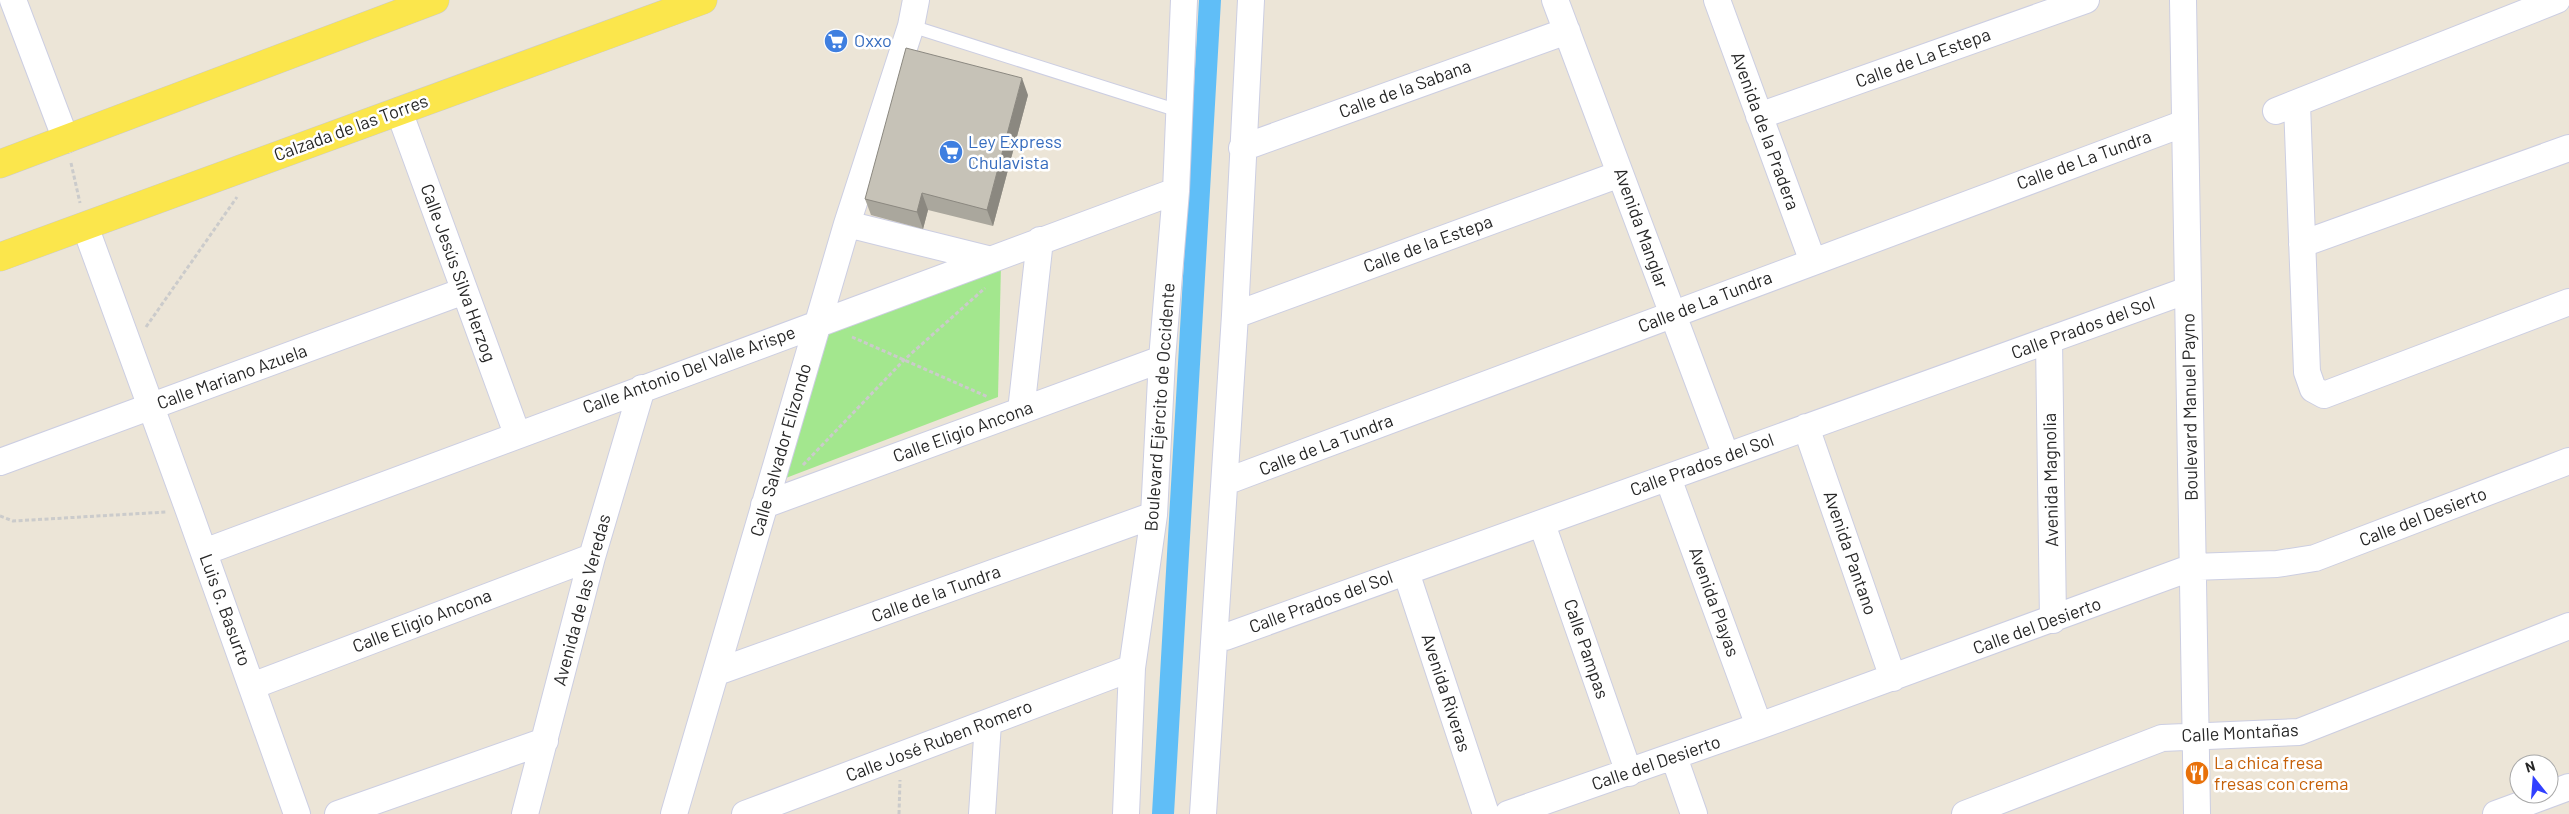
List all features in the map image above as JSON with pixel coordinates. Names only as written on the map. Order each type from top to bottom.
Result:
[{"type":"main road","points":[[0,164],[435,0]]},
{"type":"main road","name":"Calzada de las Torres","points":[[0,257],[703,0]]},
{"type":"street","points":[[13,0],[66,140]]},
{"type":"street","name":"Calle Salvador Elizondo","points":[[674,814],[847,224],[911,26],[916,0]]},
{"type":"street","name":"Boulevard Ejército de Occidente","points":[[1126,814],[1132,668],[1154,515],[1162,360],[1176,191],[1184,0]]},
{"type":"street","points":[[1203,814],[1235,315],[1251,0]]},
{"type":"street","name":"Avenida Manglar","points":[[1556,0],[1726,456]]},
{"type":"street","name":"Avenida de la Pradera","points":[[1717,0],[1812,262]]},
{"type":"street","name":"Calle de La Estepa","points":[[1759,116],[2086,0]]},
{"type":"street","name":"Boulevard Manuel Payno","points":[[2183,0],[2197,814]]},
{"type":"street","points":[[2558,0],[2286,108],[2302,244],[2306,372],[2313,389],[2324,395],[2569,302]]},
{"type":"street","name":"Calle de la Sabana","points":[[1242,148],[1567,31]]},
{"type":"street","name":"Calle Jesús Silva Herzog","points":[[399,110],[517,434]]},
{"type":"street","name":"Calle de La Tundra","points":[[1225,482],[2185,123]]},
{"type":"street","points":[[2302,244],[2569,148]]},
{"type":"street","name":"Calle de la Estepa","points":[[1235,315],[1620,174]]},
{"type":"street","name":"Calle Antonio Del Valle Arispe","points":[[204,552],[818,322],[989,272],[1040,240],[1176,191]]},
{"type":"street","points":[[847,224],[989,272]]},
{"type":"street","name":"Luis G. Basurto","points":[[85,226],[150,407],[190,510],[297,814]]},
{"type":"street","points":[[1021,411],[1040,240]]},
{"type":"street","name":"Calle Prados del Sol","points":[[1215,637],[1225,637],[1542,524],[2188,290]]},
{"type":"street","name":"Calle Mariano Azuela","points":[[0,462],[464,291]]},
{"type":"street","name":"Avenida Magnolia","points":[[2049,340],[2053,620]]},
{"type":"street","name":"Calle Eligio Ancona","points":[[764,504],[1162,360]]},
{"type":"street","name":"Avenida de las Veredas","points":[[526,814],[592,557],[642,388]]},
{"type":"street","name":"Avenida Pantano","points":[[1806,428],[1893,678]]},
{"type":"street","name":"Calle del Desierto","points":[[1508,814],[1674,757],[2053,620],[2193,567],[2276,564],[2315,558],[2569,461]]},
{"type":"street","name":"Avenida Playas","points":[[1668,478],[1759,726]]},
{"type":"street","name":"Calle de la Tundra","points":[[717,672],[1154,515]]},
{"type":"street","name":"Calle Pampas","points":[[1542,524],[1629,773]]},
{"type":"street","name":"Calle Eligio Ancona","points":[[252,686],[592,557]]},
{"type":"street","name":"Avenida Riveras","points":[[1406,572],[1486,814]]},
{"type":"street","name":"Calle Montañas","points":[[1964,814],[2162,738],[2196,735],[2300,732],[2569,626]]},
{"type":"street","name":"Calle José Ruben Romero","points":[[745,814],[1132,668]]},
{"type":"street","points":[[982,814],[988,723]]},
{"type":"street","points":[[338,814],[545,741]]},
{"type":"street","points":[[1674,757],[1694,814]]},
{"type":"street","points":[[2496,814],[2569,787]]},
{"type":"lane","points":[[911,26],[1179,111]]},
{"type":"path","points":[[66,140],[85,226]]},
{"type":"path","points":[[129,350],[241,192]]},
{"type":"path","points":[[797,470],[989,272]]},
{"type":"path","points":[[818,322],[1021,411]]},
{"type":"path","points":[[0,516],[13,521],[190,510]]},
{"type":"path","points":[[899,814],[902,756]]},
{"type":"green space","points":[[1001,264],[998,397],[778,481],[821,333]]},
{"type":"building","name":"Ley Express Chulavista","points":[[906,48],[1022,78],[987,210],[922,193],[917,212],[865,199]]},
{"type":"waterway","points":[[1163,814],[1210,0]]},
{"type":"place","name":"Oxxo","points":[[836,41]]},
{"type":"place","name":"Ley Express Chulavista","points":[[951,152]]},
{"type":"place","name":"La chica fresa fresas con crema","points":[[2197,773]]}]
